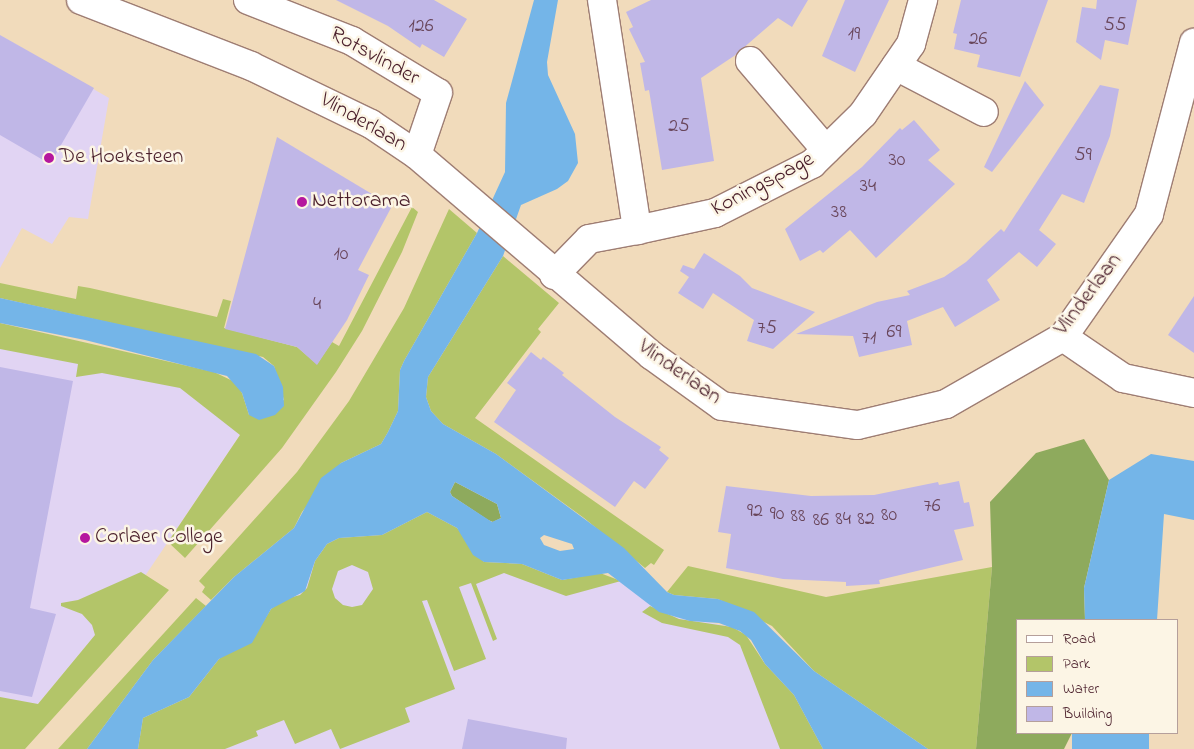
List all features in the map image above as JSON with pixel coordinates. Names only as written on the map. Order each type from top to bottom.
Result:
[{"type":"street","name":"Vlinderlaan","points":[[81,0],[291,83],[370,124],[417,154],[554,275],[651,356],[722,406],[858,425],[946,404],[1062,337],[1149,214],[1194,43]]},
{"type":"street","name":"Rotsvlinder","points":[[248,0],[352,41],[438,93],[417,154]]},
{"type":"street","points":[[602,0],[637,230]]},
{"type":"street","name":"Koningspage","points":[[554,275],[589,239],[714,213],[812,164],[863,114],[896,66],[911,44],[924,0]]},
{"type":"street","points":[[750,60],[826,150]]},
{"type":"street","points":[[896,66],[984,112]]},
{"type":"street","points":[[1062,337],[1123,378],[1194,393]]},
{"type":"shaded area","name":"De Hoeksteen","points":[[3,37],[109,98],[88,219],[69,217],[52,244],[22,228],[0,268],[0,42]]},
{"type":"shaded area","name":"Corlaer College","points":[[0,323],[185,366],[240,435],[147,573],[38,704],[0,745]]},
{"type":"shaded area","points":[[322,549],[621,581],[659,612],[732,627],[823,749],[138,749]]},
{"type":"green space","points":[[412,207],[418,212],[402,252],[362,331],[336,372],[282,448],[185,558],[168,542],[240,435],[180,388],[102,373],[76,377],[78,364],[0,349],[0,323],[214,372],[235,382],[242,393],[249,415],[284,400],[274,366],[263,357],[0,298],[0,283],[76,299],[78,286],[217,317],[223,299],[231,301],[224,328],[297,347],[317,364],[332,342],[339,346]]},
{"type":"green space","points":[[449,209],[477,233],[404,361],[400,370],[398,411],[381,444],[341,463],[302,512],[294,528],[234,577],[211,600],[202,592],[205,587],[199,581],[297,472],[349,401],[404,308]]},
{"type":"green space","points":[[503,256],[559,303],[538,329],[541,332],[475,418],[664,550],[654,565],[651,563],[645,568],[584,518],[496,454],[443,424],[431,411],[426,397],[428,377]]},
{"type":"green space","points":[[1084,439],[1109,480],[1084,588],[1085,619],[1016,619],[1016,734],[1072,734],[1064,749],[976,749],[992,567],[990,502],[1036,453]]},
{"type":"green space","points":[[455,482],[497,504],[501,518],[493,522],[488,520],[452,496],[450,492]]},
{"type":"green space","points":[[427,512],[457,528],[484,562],[522,564],[562,580],[600,573],[621,581],[566,596],[504,573],[476,584],[497,639],[493,641],[471,583],[459,587],[486,659],[454,671],[427,600],[422,601],[455,689],[405,708],[410,722],[340,749],[331,729],[295,744],[284,720],[256,731],[258,736],[225,749],[138,749],[143,718],[189,697],[219,659],[263,622],[271,609],[285,599],[300,595],[307,588],[315,561],[327,544],[339,538],[382,535]],"holes":[[[352,565],[368,572],[373,589],[362,605],[352,607],[343,605],[335,598],[332,589],[338,571]]]},
{"type":"green space","points":[[688,566],[826,597],[992,567],[976,749],[928,749],[814,671],[772,626],[718,599],[674,595],[667,592]]},
{"type":"green space","points":[[141,572],[169,590],[25,749],[0,749],[0,697],[38,704],[95,635],[92,625],[82,614],[61,606],[61,603],[78,600]]},
{"type":"green space","points":[[196,598],[206,606],[153,660],[87,749],[58,749]]},
{"type":"green space","points":[[650,606],[679,619],[732,627],[746,635],[765,664],[794,695],[823,749],[780,749],[740,645],[728,637],[662,623],[642,612]]},
{"type":"water","points":[[534,0],[558,0],[547,62],[548,75],[575,134],[578,163],[568,181],[557,189],[521,205],[503,256],[428,377],[426,397],[431,411],[443,424],[496,454],[624,548],[667,592],[674,595],[718,599],[754,612],[814,671],[928,749],[823,749],[794,695],[765,664],[751,640],[740,631],[719,623],[690,621],[659,612],[608,573],[562,580],[522,564],[484,562],[473,555],[457,528],[427,512],[382,535],[339,538],[327,544],[315,561],[305,591],[271,609],[252,643],[219,659],[189,697],[143,718],[138,749],[87,749],[153,660],[234,577],[294,528],[321,478],[341,463],[381,444],[398,411],[400,370],[404,361],[477,233],[505,172],[506,103]],"holes":[[[455,482],[497,504],[501,518],[492,522],[452,496],[450,492]],[[544,535],[572,544],[574,549],[560,551],[544,545],[540,538]]]},
{"type":"water","points":[[0,298],[256,354],[274,366],[283,387],[284,406],[275,415],[259,420],[249,415],[242,393],[227,376],[85,340],[0,323]]},
{"type":"water","points":[[1151,454],[1194,461],[1194,520],[1164,514],[1157,619],[1085,619],[1084,588],[1109,480]]},
{"type":"water","points":[[1072,734],[1149,734],[1149,749],[1072,749]]},
{"type":"building","points":[[336,0],[434,0],[467,19],[444,57],[422,44],[420,48],[388,26]]},
{"type":"building","points":[[651,0],[808,0],[792,27],[778,18],[734,56],[701,78],[714,161],[662,170],[649,90],[645,91],[640,63],[645,62],[629,29],[633,27],[626,12]]},
{"type":"building","points":[[845,0],[889,0],[855,72],[822,56]]},
{"type":"building","points":[[961,0],[1048,0],[1020,77],[977,67],[980,55],[954,49],[957,34],[953,33]]},
{"type":"building","points":[[1097,0],[1137,0],[1128,45],[1105,40],[1101,60],[1076,42],[1082,7],[1096,9]]},
{"type":"building","points":[[0,35],[94,88],[50,164],[0,135]]},
{"type":"building","points":[[1025,81],[1044,105],[992,172],[984,167]]},
{"type":"building","points":[[1100,85],[1119,89],[1110,136],[1084,203],[1062,194],[1039,230],[1056,244],[1037,267],[1019,252],[987,280],[1000,300],[955,327],[943,307],[907,321],[912,345],[859,357],[853,336],[796,334],[877,302],[910,295],[907,291],[944,277],[966,262],[1001,229],[1004,232]]},
{"type":"building","points":[[914,120],[940,150],[928,160],[955,184],[876,258],[850,230],[823,253],[820,250],[800,261],[785,229],[862,167],[900,128],[902,130]]},
{"type":"building","points":[[277,137],[392,206],[358,270],[369,275],[347,320],[317,365],[297,347],[225,329]]},
{"type":"building","points":[[704,253],[740,276],[752,288],[815,312],[773,349],[747,341],[754,320],[713,293],[703,309],[678,293],[689,277],[680,271],[683,265],[694,269]]},
{"type":"building","points":[[1194,296],[1194,353],[1168,335]]},
{"type":"building","points":[[531,352],[541,360],[543,357],[564,373],[562,375],[615,417],[661,447],[659,450],[669,458],[645,489],[634,481],[615,507],[494,422],[516,390],[507,383]]},
{"type":"building","points":[[0,367],[73,381],[30,608],[56,614],[32,697],[0,691]]},
{"type":"building","points":[[959,481],[964,503],[969,502],[974,526],[954,530],[963,560],[879,580],[880,584],[846,586],[846,582],[783,579],[726,568],[731,534],[718,532],[726,486],[811,496],[874,495],[938,482],[939,485]]},
{"type":"building","points":[[468,719],[567,738],[566,749],[462,749]]},
{"type":"place","name":"De Hoeksteen","points":[[49,158]]},
{"type":"place","name":"Nettorama","points":[[302,202]]},
{"type":"place","name":"Corlaer College","points":[[85,538]]}]
